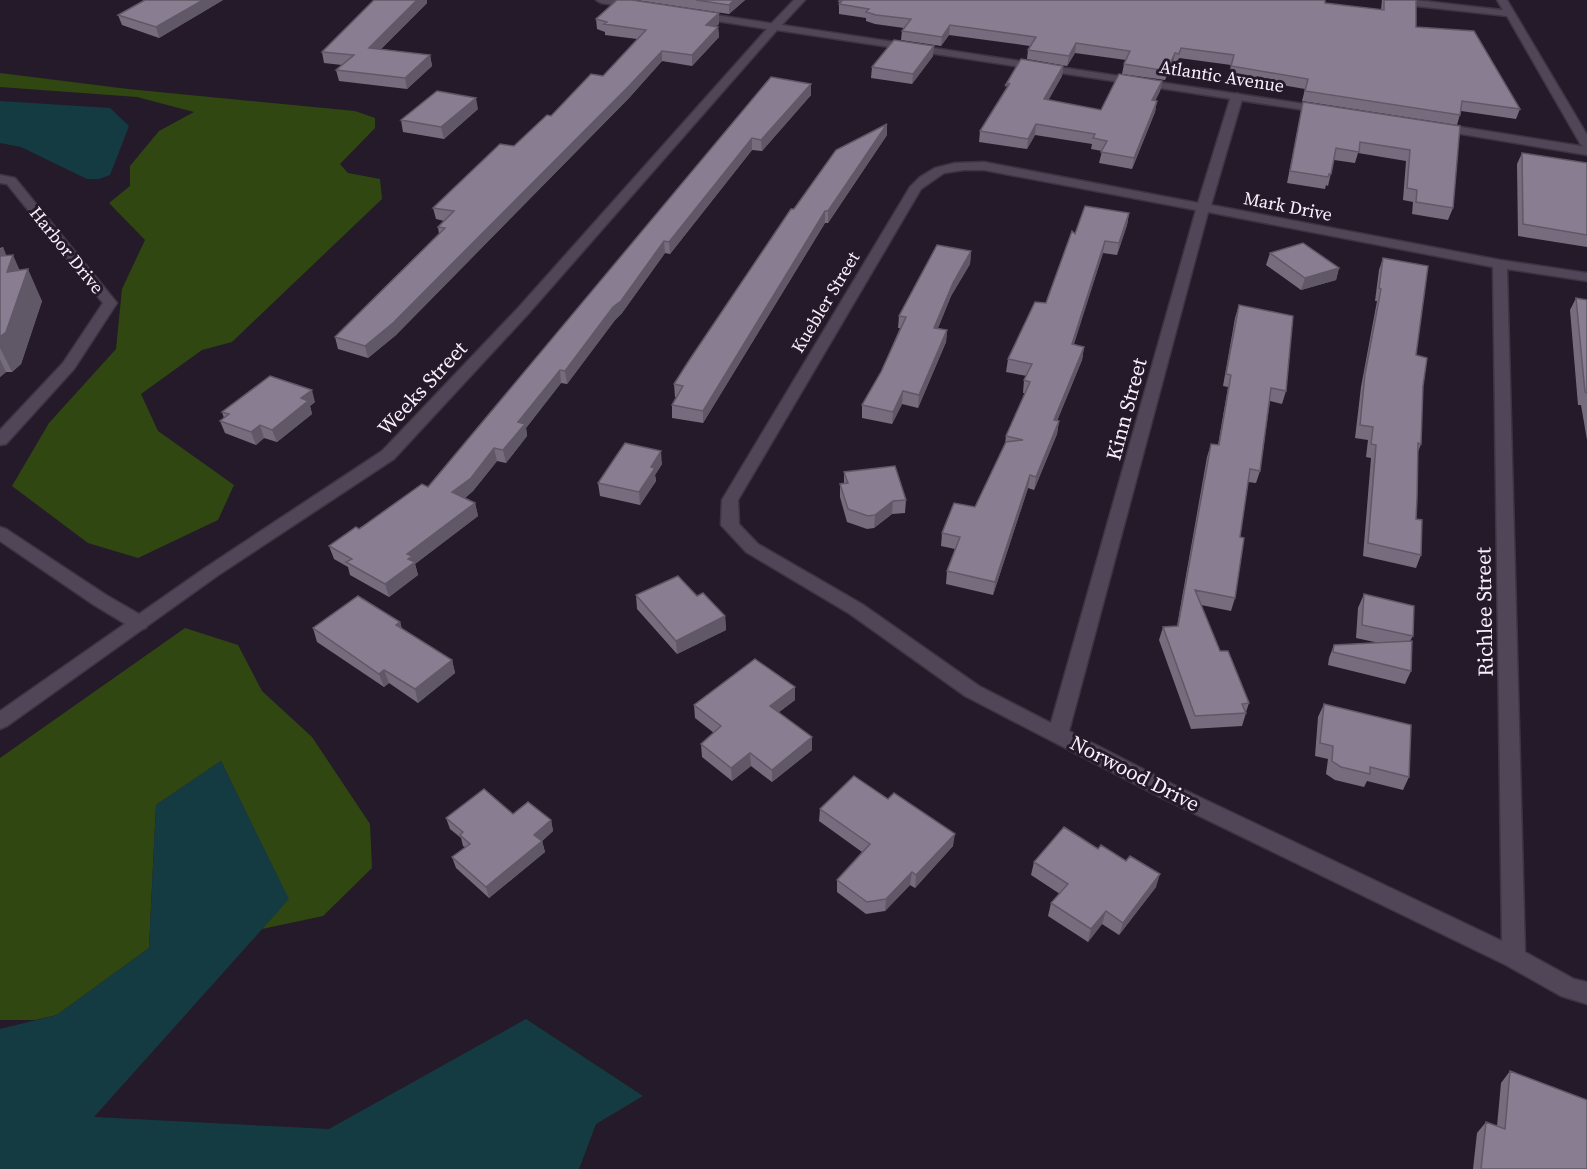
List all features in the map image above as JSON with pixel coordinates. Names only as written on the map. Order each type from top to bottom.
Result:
[{"type":"street","points":[[601,0],[648,7]]},
{"type":"street","name":"Weeks Street","points":[[0,721],[211,572],[388,454],[524,310],[800,0]]},
{"type":"street","points":[[1388,0],[1512,14]]},
{"type":"street","points":[[1502,0],[1587,145]]},
{"type":"street","name":"Atlantic Avenue","points":[[684,13],[1341,112]]},
{"type":"street","name":"Kinn Street","points":[[1058,734],[1203,209],[1237,96]]},
{"type":"street","points":[[1422,125],[1587,151]]},
{"type":"street","name":"Kuebler Street","points":[[730,500],[916,188],[930,174],[955,166],[984,166]]},
{"type":"street","name":"Mark Drive","points":[[984,166],[1500,264],[1587,277]]},
{"type":"street","name":"Harbor Drive","points":[[0,179],[11,181],[110,303],[69,366],[0,440]]},
{"type":"street","name":"Richlee Street","points":[[1500,264],[1514,958]]},
{"type":"street","name":"Norwood Drive","points":[[730,500],[730,525],[752,548],[856,609],[972,691],[1165,790],[1514,958],[1569,988],[1587,993]]},
{"type":"street","points":[[0,533],[100,600],[139,623]]},
{"type":"green space","points":[[0,73],[128,89],[355,111],[375,118],[375,128],[340,164],[348,173],[380,179],[382,199],[232,342],[202,350],[141,394],[158,431],[234,485],[218,520],[138,558],[88,543],[12,486],[49,423],[116,349],[122,289],[145,240],[109,203],[130,186],[130,166],[159,131],[194,112],[137,97],[0,87]]},
{"type":"green space","points":[[185,628],[238,645],[262,691],[312,737],[370,824],[372,868],[323,916],[262,929],[288,899],[221,761],[156,805],[149,948],[57,1015],[35,1020],[0,1020],[0,758]]},
{"type":"shaded area","points":[[0,101],[110,108],[129,126],[110,175],[99,179],[87,179],[21,147],[0,143]]},
{"type":"shaded area","points":[[221,761],[289,899],[94,1117],[329,1129],[526,1019],[643,1096],[596,1124],[579,1169],[0,1169],[0,1029],[57,1015],[149,948],[156,805]]},
{"type":"building","points":[[145,0],[203,0],[156,27],[118,15]]},
{"type":"building","points":[[374,0],[417,0],[369,48],[430,55],[405,78],[336,70],[354,55],[322,52]]},
{"type":"building","points":[[617,0],[632,0],[719,13],[706,25],[718,27],[692,55],[662,51],[393,323],[365,346],[335,337],[445,228],[438,227],[454,211],[433,208],[500,144],[514,146],[547,115],[551,116],[591,74],[603,76],[646,30],[604,24],[607,22],[596,19]]},
{"type":"building","points":[[696,0],[734,0],[729,5]]},
{"type":"building","points":[[840,0],[1325,0],[1325,3],[1384,10],[1384,0],[1416,0],[1416,27],[1474,31],[1520,109],[1462,101],[1460,115],[1305,91],[1308,79],[1231,66],[1234,55],[1181,48],[1179,54],[1175,53],[1167,71],[1124,64],[1130,51],[1076,43],[1069,56],[1028,50],[1036,37],[950,25],[942,37],[902,31],[911,19],[876,15],[866,12],[869,9],[839,4],[842,1]]},
{"type":"building","points":[[894,40],[934,46],[913,74],[872,67]]},
{"type":"building","points":[[1021,59],[1063,66],[1044,99],[1101,110],[1119,74],[1162,81],[1152,100],[1157,101],[1134,158],[1101,152],[1107,141],[1093,138],[1095,134],[1036,124],[1028,139],[980,131],[1010,83],[1005,86]]},
{"type":"building","points":[[771,77],[811,84],[761,140],[752,138],[669,242],[664,241],[621,301],[613,307],[565,371],[560,370],[518,422],[525,424],[503,450],[494,448],[471,478],[452,492],[475,503],[407,554],[412,556],[408,559],[415,562],[385,584],[346,562],[352,559],[329,546],[356,527],[359,529],[422,484],[428,487]]},
{"type":"building","points":[[437,91],[476,98],[441,127],[401,120]]},
{"type":"building","points":[[1303,102],[1460,126],[1453,208],[1416,202],[1417,190],[1407,188],[1410,150],[1360,142],[1359,152],[1336,148],[1331,174],[1328,177],[1290,171]]},
{"type":"building","points":[[887,124],[828,211],[825,211],[703,411],[672,405],[683,386],[674,384],[690,359],[791,209],[794,209],[836,150]]},
{"type":"building","points":[[1522,153],[1587,163],[1587,235],[1523,224]]},
{"type":"building","points":[[1085,206],[1129,213],[1119,243],[1105,241],[1072,344],[1084,347],[1054,420],[1059,421],[1036,477],[1030,475],[995,582],[947,571],[960,537],[942,533],[954,503],[975,507],[1006,442],[1023,440],[1006,436],[1030,382],[1024,380],[1032,364],[1008,359],[1035,302],[1046,303],[1072,231],[1075,234]]},
{"type":"building","points":[[1303,243],[1339,268],[1305,278],[1270,253]]},
{"type":"building","points":[[937,245],[971,251],[953,283],[934,328],[947,330],[919,395],[903,391],[893,412],[862,405],[881,372],[906,317],[899,316]]},
{"type":"building","points":[[13,255],[7,272],[28,269],[6,332],[0,337],[0,256]]},
{"type":"building","points":[[1383,258],[1428,266],[1416,355],[1427,358],[1423,386],[1421,444],[1418,443],[1416,519],[1422,520],[1421,555],[1368,543],[1376,445],[1371,444],[1373,427],[1360,425],[1365,374],[1381,289],[1379,288]]},
{"type":"building","points":[[1576,298],[1587,300],[1587,393],[1585,392]]},
{"type":"building","points":[[1239,305],[1293,316],[1286,391],[1271,388],[1260,471],[1250,469],[1240,537],[1244,538],[1235,598],[1195,590],[1220,651],[1228,651],[1249,703],[1242,704],[1246,713],[1195,716],[1163,627],[1178,626],[1211,444],[1219,445],[1231,375],[1226,374]]},
{"type":"building","points":[[270,376],[312,390],[301,398],[308,401],[272,430],[260,425],[251,432],[220,421],[229,414],[222,412]]},
{"type":"building","points":[[625,443],[661,451],[651,467],[655,468],[639,492],[598,483]]},
{"type":"building","points":[[895,466],[906,500],[893,501],[875,515],[868,516],[848,509],[840,484],[848,483],[844,472]]},
{"type":"building","points":[[678,576],[697,596],[703,593],[725,616],[676,641],[636,595]]},
{"type":"building","points":[[1364,594],[1414,606],[1413,636],[1362,625]]},
{"type":"building","points":[[358,596],[400,622],[396,625],[452,660],[415,689],[384,670],[379,674],[313,628]]},
{"type":"building","points":[[1412,641],[1411,671],[1333,652],[1334,645]]},
{"type":"building","points":[[755,659],[795,687],[770,706],[812,737],[772,770],[750,753],[731,768],[701,744],[721,726],[694,705]]},
{"type":"building","points":[[1324,704],[1411,725],[1409,777],[1370,767],[1370,774],[1341,767],[1332,761],[1333,746],[1320,743]]},
{"type":"building","points":[[854,776],[888,799],[894,793],[955,834],[916,875],[912,872],[886,899],[867,902],[837,880],[870,844],[820,809]]},
{"type":"building","points":[[484,789],[513,814],[528,802],[551,820],[534,835],[542,841],[486,887],[452,857],[470,844],[460,835],[463,832],[446,818]]},
{"type":"building","points":[[1064,827],[1098,849],[1101,845],[1126,861],[1130,856],[1160,874],[1123,923],[1106,911],[1091,929],[1051,903],[1068,884],[1034,862]]},
{"type":"building","points":[[1510,1071],[1587,1100],[1587,1169],[1481,1169],[1486,1122],[1505,1129]]}]
